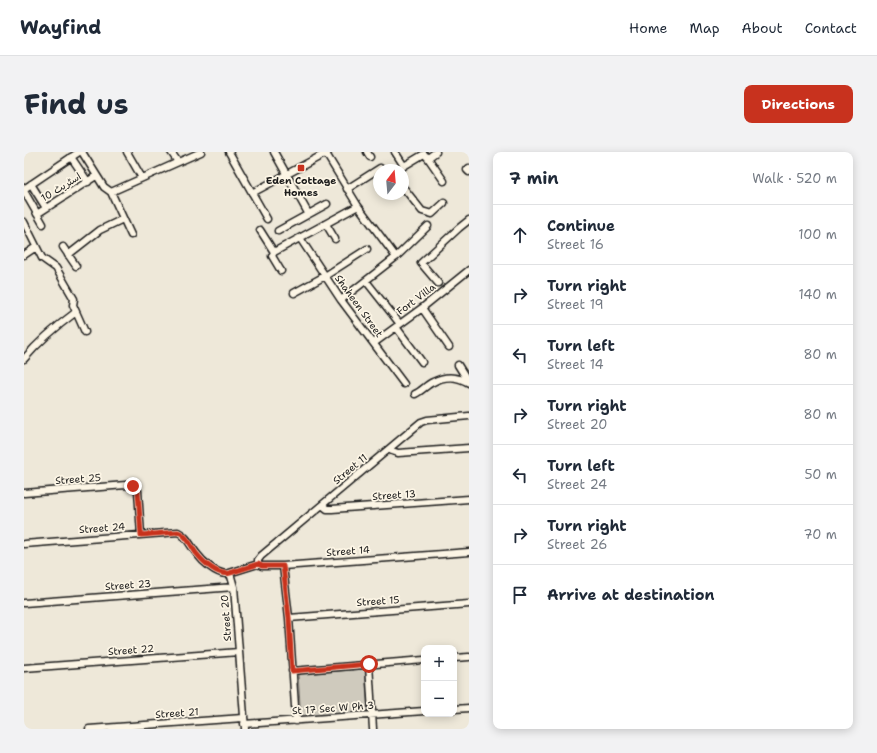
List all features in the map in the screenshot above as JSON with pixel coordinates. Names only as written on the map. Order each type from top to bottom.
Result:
[{"type":"street","points":[[43,224],[24,190],[80,152],[104,187],[111,192],[131,234]]},
{"type":"street","points":[[127,152],[142,178]]},
{"type":"street","points":[[172,152],[178,162]]},
{"type":"street","points":[[111,192],[201,152]]},
{"type":"street","points":[[229,152],[267,220]]},
{"type":"street","points":[[274,152],[308,213]]},
{"type":"street","points":[[395,152],[400,164]]},
{"type":"street","points":[[428,158],[436,152]]},
{"type":"street","points":[[252,193],[326,153],[358,206],[396,257]]},
{"type":"street","points":[[408,164],[424,154],[444,181]]},
{"type":"street","points":[[71,157],[88,182]]},
{"type":"street","points":[[469,168],[467,170],[469,172]]},
{"type":"street","points":[[347,189],[373,172]]},
{"type":"street","name":"اسٹریٹ 10","points":[[37,214],[96,176]]},
{"type":"street","points":[[31,184],[46,208]]},
{"type":"street","points":[[409,194],[422,210],[432,214],[444,202]]},
{"type":"street","points":[[278,231],[308,213],[327,204]]},
{"type":"street","points":[[274,252],[358,206]]},
{"type":"street","points":[[68,255],[100,230],[123,219]]},
{"type":"street","points":[[438,283],[421,263],[469,220]]},
{"type":"street","points":[[24,222],[42,258],[56,268],[74,299],[73,305],[86,332]]},
{"type":"street","points":[[326,224],[335,239]]},
{"type":"street","points":[[342,300],[396,257],[428,226]]},
{"type":"street","points":[[260,230],[274,252],[272,256],[281,272]]},
{"type":"street","name":"Shaheen Street","points":[[300,238],[342,300],[404,384]]},
{"type":"street","points":[[24,255],[36,247]]},
{"type":"street","points":[[63,247],[76,266]]},
{"type":"street","points":[[294,293],[325,276],[367,249]]},
{"type":"street","name":"Fort Villa","points":[[374,343],[422,308],[469,270]]},
{"type":"street","points":[[366,281],[398,325],[422,362]]},
{"type":"street","points":[[422,308],[449,347]]},
{"type":"street","points":[[24,359],[36,345],[76,312]]},
{"type":"street","points":[[458,366],[469,383]]},
{"type":"street","points":[[415,394],[420,392],[432,382],[447,377],[455,377],[469,383]]},
{"type":"street","name":"Street 11","points":[[258,564],[258,560],[262,556],[424,421],[469,416]]},
{"type":"street","points":[[390,448],[392,451],[398,453],[469,448]]},
{"type":"street","name":"Street 25","points":[[24,493],[126,485],[133,486],[138,491],[141,535]]},
{"type":"street","name":"Street 13","points":[[322,505],[327,509],[332,509],[469,499]]},
{"type":"street","name":"Street 24","points":[[24,544],[178,532],[184,536],[197,555],[206,564],[222,574],[230,573]]},
{"type":"street","name":"Street 14","points":[[230,573],[258,564],[262,566],[283,566],[469,552]]},
{"type":"street","points":[[283,566],[289,618],[296,721]]},
{"type":"street","name":"Street 20","points":[[230,573],[234,587],[244,724]]},
{"type":"street","name":"Street 23","points":[[24,603],[234,587]]},
{"type":"street","name":"Street 15","points":[[289,618],[469,604]]},
{"type":"street","name":"Street 22","points":[[24,668],[238,652]]},
{"type":"street","points":[[457,658],[469,657]]},
{"type":"street","points":[[292,671],[421,660]]},
{"type":"street","points":[[369,664],[373,729]]},
{"type":"street","points":[[457,709],[469,708]]},
{"type":"street","name":"St 17 Sec W Ph 3","points":[[244,724],[421,711]]},
{"type":"street","name":"Street 21","points":[[89,729],[244,724]]},
{"type":"shaded area","points":[[365,669],[368,713],[301,718],[298,674]]},
{"type":"place","name":"Eden Cottage Homes","points":[[301,168]]},
{"type":"route","points":[[133,486],[138,491],[141,535],[178,532],[184,536],[202,560],[222,574],[258,564],[262,566],[283,566],[289,618],[292,671],[369,664]]}]
